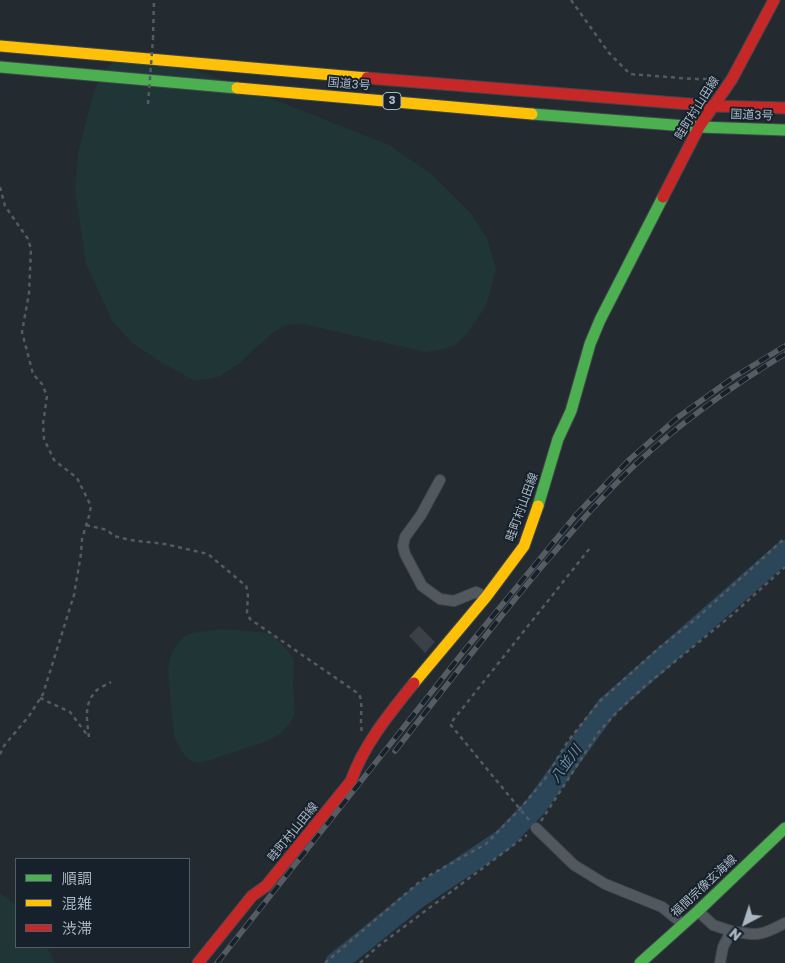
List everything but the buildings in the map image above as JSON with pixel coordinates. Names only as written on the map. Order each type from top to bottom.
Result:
[{"type":"main road","name":"畦町村山田線","points":[[198,963],[252,896],[266,886],[351,781],[357,764],[388,715],[486,597],[524,546],[545,487],[558,439],[571,411],[590,344],[600,320],[698,127],[732,79],[774,0]]},
{"type":"main road","name":"国道3号","points":[[0,46],[503,90],[714,106],[785,108]]},
{"type":"main road","name":"国道3号","points":[[0,67],[698,127],[785,130]]},
{"type":"main road","name":"福間宗像玄海線","points":[[640,963],[785,828]]},
{"type":"street","points":[[440,480],[421,515],[406,537],[403,546],[405,554],[422,586],[440,598],[454,601],[476,592],[486,597]]},
{"type":"street","points":[[536,828],[574,865],[606,884],[662,907],[683,924]]},
{"type":"street","points":[[698,911],[713,924],[730,931],[754,936],[771,931],[785,923]]},
{"type":"street","points":[[720,963],[723,947],[730,931]]},
{"type":"path","points":[[148,104],[154,0]]},
{"type":"path","points":[[571,0],[609,53],[630,74],[693,80],[732,79]]},
{"type":"path","points":[[0,186],[5,206],[28,239],[31,249],[29,292],[22,332],[33,374],[42,384],[47,396],[44,439],[54,460],[77,478],[91,506],[82,539],[74,595],[40,698],[30,716],[3,747],[0,755]]},
{"type":"path","points":[[86,525],[107,530],[114,536],[130,540],[164,544],[208,554],[225,567],[246,586],[248,592],[247,613],[250,619],[359,694],[361,699],[362,734],[370,743]]},
{"type":"path","points":[[325,963],[423,878],[486,844],[519,810],[545,779],[568,741],[600,701],[660,647],[696,619],[785,538]]},
{"type":"path","points":[[519,810],[450,724],[590,548]]},
{"type":"path","points":[[360,963],[377,947],[536,828],[598,733],[617,712],[645,686],[732,615],[785,567]]},
{"type":"path","points":[[40,698],[70,712],[89,737],[86,714],[89,702],[96,691],[111,682]]},
{"type":"green space","points":[[147,54],[235,84],[389,145],[434,176],[471,214],[487,238],[496,269],[486,306],[468,332],[455,345],[425,352],[303,324],[286,325],[272,333],[241,362],[221,376],[193,380],[132,343],[113,322],[86,264],[75,189],[79,148],[93,95],[101,74],[112,63]]},
{"type":"green space","points":[[221,629],[260,632],[272,635],[289,652],[294,660],[295,714],[280,734],[267,741],[200,763],[193,762],[185,757],[174,736],[168,671],[170,658],[176,645],[184,637],[192,633]]},
{"type":"green space","points":[[0,893],[15,904],[15,948],[48,948],[55,963],[0,963]]},
{"type":"waterway","name":"八並川","points":[[336,963],[418,897],[503,840],[535,807],[607,707],[785,551]]},
{"type":"railway","points":[[217,963],[464,651],[576,515],[630,459],[677,418],[734,377],[785,346]]},
{"type":"railway","points":[[395,751],[539,570],[623,477],[689,419],[726,392],[785,354]]},
{"type":"traffic: fast","points":[[0,67],[237,88]]},
{"type":"traffic: fast","points":[[532,114],[699,127],[785,130]]},
{"type":"traffic: fast","points":[[538,506],[558,439],[571,411],[590,344],[600,320],[663,197]]},
{"type":"traffic: fast","points":[[640,963],[785,828]]},
{"type":"traffic: slow","points":[[0,46],[367,78]]},
{"type":"traffic: slow","points":[[237,88],[532,114]]},
{"type":"traffic: slow","points":[[414,683],[486,597],[524,546],[538,506]]},
{"type":"traffic: jam","points":[[663,197],[699,127],[732,79],[774,0]]},
{"type":"traffic: jam","points":[[367,78],[714,106],[785,108]]},
{"type":"traffic: jam","points":[[198,963],[252,896],[266,886],[351,781],[356,767],[370,742],[414,683]]}]
